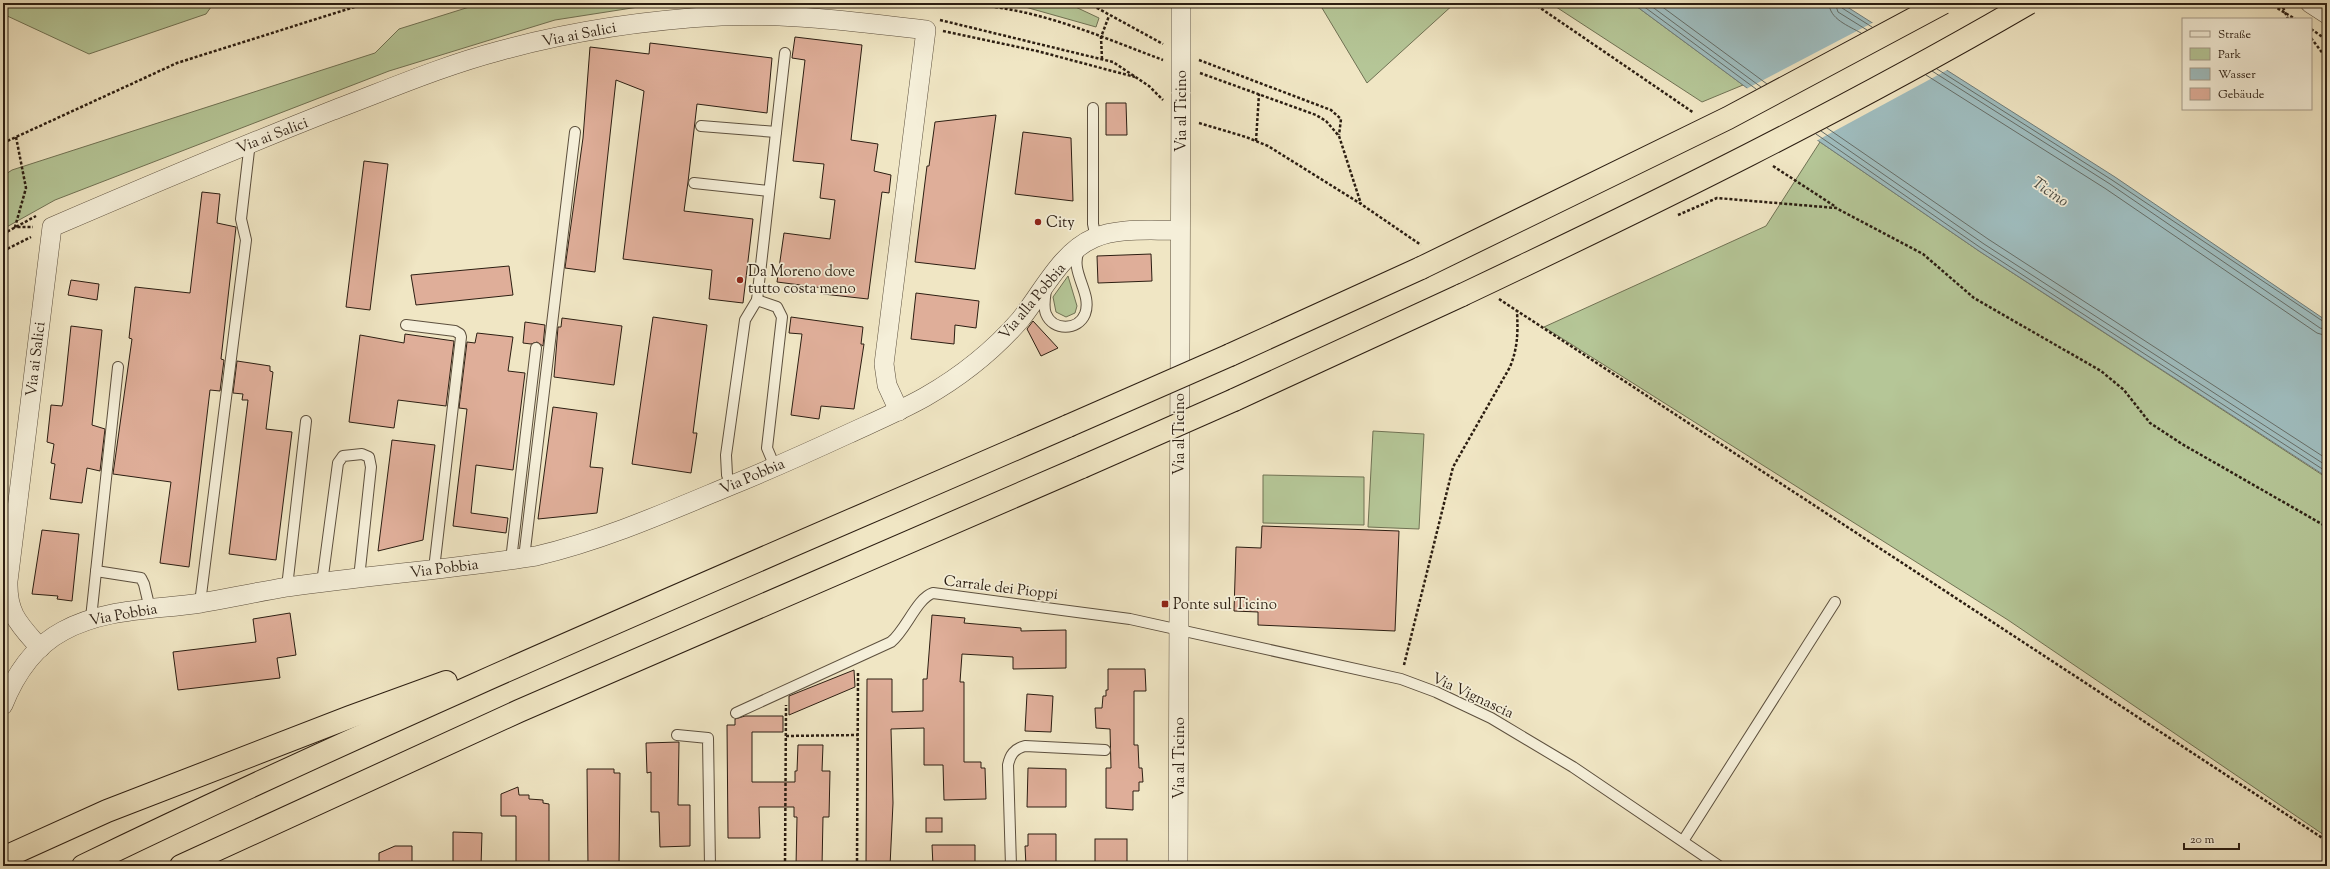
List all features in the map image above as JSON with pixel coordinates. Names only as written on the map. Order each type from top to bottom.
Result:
[{"type":"highway","points":[[83,866],[329,750],[620,620],[1230,355],[1424,259],[1728,118],[1943,3]]},
{"type":"highway","points":[[181,866],[518,711],[1082,467],[1234,400],[1462,295],[1744,158],[1950,48],[2029,3]]},
{"type":"highway","points":[[3,858],[107,811],[350,717],[620,620]]},
{"type":"street","name":"Via al Ticino","points":[[1178,866],[1180,628],[1179,230],[1181,3]]},
{"type":"street","points":[[2310,3],[2327,14]]},
{"type":"street","name":"Via ai Salici","points":[[40,648],[11,611],[7,596],[52,227],[250,142],[447,67],[499,51],[574,34],[641,23],[764,15],[823,18],[926,30]]},
{"type":"street","points":[[898,411],[887,385],[884,364],[926,30]]},
{"type":"street","name":"Via alla Pobbia","points":[[898,411],[951,380],[984,355],[1015,324],[1064,262],[1089,241],[1124,232],[1179,230]]},
{"type":"street","name":"Via Pobbia","points":[[3,705],[14,680],[40,648],[62,631],[91,618],[200,603],[287,587],[518,559],[598,539],[775,467],[898,411]]},
{"type":"lane","points":[[732,485],[727,475],[726,455],[745,320],[757,300],[785,52]]},
{"type":"lane","points":[[1046,286],[1044,308],[1049,320],[1061,327],[1068,327],[1081,320],[1086,308],[1075,264],[1076,257],[1089,241],[1093,224],[1093,108]]},
{"type":"lane","points":[[701,126],[776,132]]},
{"type":"lane","points":[[518,559],[576,132]]},
{"type":"lane","points":[[200,603],[246,240],[241,219],[250,142]]},
{"type":"lane","points":[[694,183],[769,191]]},
{"type":"lane","points":[[757,300],[772,304],[780,311],[782,317],[767,448],[775,467]]},
{"type":"lane","points":[[406,325],[455,331],[461,338],[434,569]]},
{"type":"lane","points":[[518,559],[536,348]]},
{"type":"lane","points":[[91,618],[118,366]]},
{"type":"lane","points":[[287,587],[306,420]]},
{"type":"lane","points":[[322,583],[338,463],[343,456],[362,454],[370,457],[371,467],[359,578]]},
{"type":"lane","points":[[96,571],[141,578],[144,584],[150,609]]},
{"type":"lane","name":"Carrale dei Pioppi","points":[[736,712],[882,648],[898,636],[924,597],[933,593],[1130,618],[1180,628]]},
{"type":"lane","points":[[1682,841],[1835,602]]},
{"type":"lane","name":"Via Vignascia","points":[[1180,628],[1266,650],[1401,679],[1436,692],[1491,718],[1573,768],[1719,866]]},
{"type":"lane","points":[[677,735],[708,738],[710,866]]},
{"type":"lane","points":[[1011,866],[1008,765],[1012,754],[1019,748],[1025,746],[1105,750]]},
{"type":"path","points":[[3,143],[177,63],[367,3]]},
{"type":"path","points":[[1088,3],[1109,16],[1166,46]]},
{"type":"path","points":[[1533,3],[1696,114]]},
{"type":"path","points":[[2269,3],[2293,18]]},
{"type":"path","points":[[2280,3],[2287,18]]},
{"type":"path","points":[[877,6],[904,4],[1007,9],[1052,19],[1169,62]]},
{"type":"path","points":[[1102,58],[1101,37],[1109,16]]},
{"type":"path","points":[[926,30],[937,29],[1037,51],[1137,78],[1149,86],[1168,105],[1204,126],[1268,146],[1361,204],[1424,259]]},
{"type":"path","points":[[2312,30],[2327,40]]},
{"type":"path","points":[[2312,39],[2327,59]]},
{"type":"path","points":[[1193,57],[1331,110],[1341,119],[1339,136]]},
{"type":"path","points":[[1199,72],[1316,115],[1326,121],[1339,136],[1361,204]]},
{"type":"path","points":[[1256,141],[1259,94]]},
{"type":"path","points":[[15,227],[26,188],[16,137]]},
{"type":"path","points":[[1770,163],[1836,208],[1924,254],[1974,298],[2101,371],[2124,390],[2150,423],[2176,440],[2327,528]]},
{"type":"path","points":[[1674,217],[1717,198],[1836,208]]},
{"type":"path","points":[[3,251],[52,227]]},
{"type":"path","points":[[1492,295],[2327,841]]},
{"type":"path","points":[[1401,679],[1453,467],[1516,353],[1518,341],[1517,311]]},
{"type":"path","points":[[857,866],[858,658]]},
{"type":"path","points":[[785,866],[786,690]]},
{"type":"path","points":[[786,736],[858,735]]},
{"type":"green space","points":[[3,3],[214,3],[206,14],[89,54],[3,14]]},
{"type":"green space","points":[[482,3],[664,3],[555,20],[389,71],[55,200],[3,229],[3,176],[12,170],[375,53],[399,29]]},
{"type":"green space","points":[[1011,3],[1067,3],[1099,18],[1096,27]]},
{"type":"green space","points":[[1319,3],[1455,3],[1367,83]]},
{"type":"green space","points":[[1550,3],[1632,3],[1743,85],[1702,102]]},
{"type":"green space","points":[[1820,142],[1979,251],[2327,478],[2327,837],[2008,620],[1544,327],[1766,226]]},
{"type":"green space","points":[[1068,276],[1077,306],[1075,313],[1066,317],[1056,312],[1053,297]]},
{"type":"green space","points":[[1373,431],[1424,434],[1419,529],[1368,527]]},
{"type":"green space","points":[[1263,475],[1364,477],[1364,525],[1263,523]]},
{"type":"water","name":"Ticino","points":[[1632,3],[1841,3],[2115,177],[2327,321],[2327,477],[1979,251],[1820,142]]},
{"type":"pier","points":[[1874,22],[1949,69],[1816,141],[1746,89]]},
{"type":"building","points":[[795,37],[862,45],[851,140],[878,144],[874,171],[891,175],[889,193],[882,192],[868,299],[823,294],[824,288],[777,282],[784,233],[830,239],[835,200],[820,198],[824,164],[793,161],[805,60],[792,58]]},
{"type":"building","points":[[650,43],[772,58],[767,113],[697,104],[684,211],[753,219],[743,303],[709,299],[712,270],[623,259],[644,91],[616,80],[595,272],[565,268],[583,138],[590,47],[649,54]]},
{"type":"building","points":[[1106,103],[1126,103],[1127,135],[1106,135]]},
{"type":"building","points":[[996,115],[975,269],[915,262],[927,166],[929,166],[935,122]]},
{"type":"building","points":[[1023,132],[1071,138],[1073,201],[1015,194]]},
{"type":"building","points":[[364,161],[388,164],[370,310],[346,307]]},
{"type":"building","points":[[202,192],[220,194],[217,223],[236,227],[221,359],[224,360],[220,391],[210,390],[189,567],[160,563],[171,482],[113,474],[132,339],[129,338],[135,287],[190,293]]},
{"type":"building","points":[[1151,254],[1152,281],[1098,283],[1097,256]]},
{"type":"building","points":[[509,266],[513,295],[416,305],[411,275]]},
{"type":"building","points":[[71,280],[99,284],[97,300],[68,295]]},
{"type":"building","points":[[916,293],[979,301],[976,328],[955,325],[954,344],[911,339]]},
{"type":"building","points":[[653,317],[707,325],[693,433],[697,433],[691,473],[632,464]]},
{"type":"building","points":[[791,317],[863,327],[861,344],[864,344],[854,409],[821,406],[819,419],[791,415],[802,334],[789,333]]},
{"type":"building","points":[[562,318],[622,326],[614,385],[554,377],[558,327],[561,327]]},
{"type":"building","points":[[1033,321],[1058,348],[1041,356],[1027,329]]},
{"type":"building","points":[[525,322],[545,325],[543,346],[537,342],[531,344],[523,343]]},
{"type":"building","points":[[71,326],[102,330],[92,425],[105,429],[100,471],[87,468],[82,503],[50,499],[55,464],[51,463],[54,444],[47,442],[51,405],[62,406]]},
{"type":"building","points":[[477,333],[513,337],[508,371],[525,373],[513,470],[476,465],[471,513],[508,518],[506,533],[453,526],[467,409],[459,408],[467,342],[475,343]]},
{"type":"building","points":[[405,334],[454,341],[446,406],[398,400],[394,428],[349,422],[360,335],[404,343]]},
{"type":"building","points":[[237,361],[270,366],[270,371],[273,372],[266,429],[292,432],[276,560],[229,554],[248,400],[242,400],[243,394],[233,393]]},
{"type":"building","points":[[553,407],[597,413],[590,467],[603,468],[597,513],[538,519]]},
{"type":"building","points":[[392,440],[435,445],[423,540],[378,551]]},
{"type":"building","points":[[1262,526],[1399,531],[1395,631],[1258,625],[1258,612],[1234,611],[1236,547],[1261,548]]},
{"type":"building","points":[[42,530],[79,534],[72,601],[57,599],[58,596],[32,594]]},
{"type":"building","points":[[290,613],[296,655],[277,658],[280,678],[178,690],[173,652],[256,642],[253,619]]},
{"type":"building","points":[[932,615],[965,618],[964,623],[1021,628],[1021,631],[1066,630],[1066,668],[1013,669],[1013,657],[962,654],[960,682],[964,682],[964,762],[981,762],[981,768],[985,768],[986,799],[944,800],[943,765],[924,765],[924,728],[891,729],[893,803],[890,866],[866,866],[867,679],[892,679],[892,712],[923,711],[923,679],[927,679]]},
{"type":"building","points":[[1108,669],[1145,669],[1146,691],[1134,691],[1134,745],[1138,745],[1139,768],[1142,768],[1143,782],[1139,782],[1139,791],[1133,791],[1133,810],[1106,808],[1106,768],[1111,768],[1110,729],[1096,728],[1095,708],[1102,708],[1103,696],[1106,696],[1106,690],[1108,690]]},
{"type":"building","points":[[854,670],[855,687],[789,715],[789,696]]},
{"type":"building","points":[[1027,694],[1053,696],[1051,732],[1025,731]]},
{"type":"building","points":[[745,716],[783,716],[783,732],[752,732],[752,782],[795,782],[798,745],[823,745],[822,771],[830,771],[829,817],[823,817],[822,866],[796,866],[797,817],[794,817],[794,807],[759,807],[760,838],[728,838],[727,725],[735,725],[735,719]]},
{"type":"building","points":[[679,742],[678,805],[690,805],[690,846],[660,847],[659,812],[651,812],[651,772],[647,773],[646,743]]},
{"type":"building","points":[[1028,768],[1066,769],[1066,807],[1027,807]]},
{"type":"building","points":[[587,769],[614,769],[614,773],[620,773],[619,866],[588,866]]},
{"type":"building","points":[[518,787],[519,795],[529,795],[529,799],[543,800],[543,803],[549,804],[549,866],[516,866],[516,816],[501,816],[501,794]]},
{"type":"building","points":[[926,818],[942,818],[942,832],[926,832]]},
{"type":"building","points":[[453,832],[482,833],[481,866],[453,866]]},
{"type":"building","points":[[1028,834],[1056,834],[1056,866],[1026,866],[1025,846],[1028,846]]},
{"type":"building","points":[[1095,839],[1127,839],[1127,866],[1095,866]]},
{"type":"building","points":[[932,845],[975,845],[975,866],[933,866]]},
{"type":"building","points":[[395,846],[412,846],[412,866],[379,866],[379,853]]},
{"type":"place","name":"City","points":[[1038,222]]},
{"type":"place","name":"Da Moreno dove tutto costa meno","points":[[740,280]]},
{"type":"place","name":"Ponte sul Ticino","points":[[1165,604]]}]
